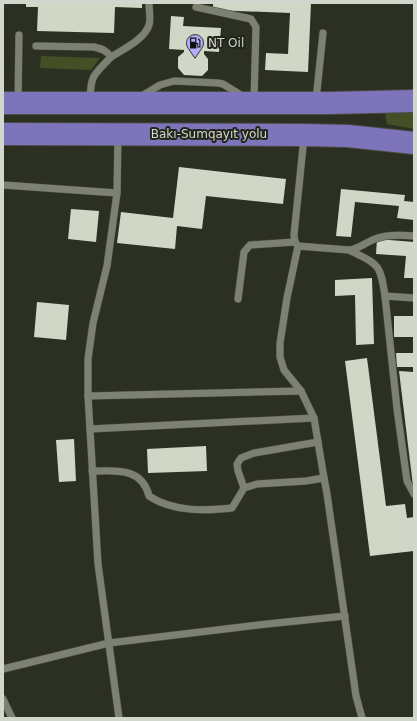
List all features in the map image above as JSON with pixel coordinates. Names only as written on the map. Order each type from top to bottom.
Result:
[{"type":"highway","points":[[11,103],[316,103],[414,100]]},
{"type":"highway","name":"Bakı-Sumqayıt yolu","points":[[3,134],[304,135],[348,136],[414,143]]},
{"type":"lane","points":[[90,102],[91,81],[94,74],[111,57],[144,34],[149,25],[149,3]]},
{"type":"lane","points":[[196,7],[251,19],[254,23],[256,27],[254,103]]},
{"type":"lane","points":[[316,103],[323,33]]},
{"type":"lane","points":[[11,103],[19,35]]},
{"type":"lane","points":[[36,46],[94,47],[104,49],[111,57]]},
{"type":"lane","points":[[118,134],[117,193],[107,266],[93,323],[89,352],[88,396],[98,564],[119,718]]},
{"type":"lane","points":[[304,135],[294,235],[297,244],[286,298],[280,343],[280,357],[284,370],[301,391],[314,418],[356,696],[362,718]]},
{"type":"lane","points":[[3,185],[117,193]]},
{"type":"lane","points":[[238,300],[244,252],[250,245],[297,244],[349,250],[357,249],[368,242],[381,237],[405,235],[414,236]]},
{"type":"lane","points":[[349,250],[378,266],[382,275],[397,409],[407,481],[414,494]]},
{"type":"lane","points":[[385,296],[414,298]]},
{"type":"lane","points":[[88,396],[301,391]]},
{"type":"lane","points":[[90,429],[314,418]]},
{"type":"lane","points":[[244,488],[237,464],[241,458],[254,453],[318,442]]},
{"type":"lane","points":[[92,471],[125,471],[134,475],[143,483],[149,496],[159,502],[181,508],[210,510],[232,508],[244,488],[257,484],[306,481],[324,478]]},
{"type":"lane","points":[[3,669],[109,643],[345,616]]},
{"type":"lane","points":[[3,700],[12,718]]},
{"type":"green space","points":[[41,56],[100,58],[91,70],[40,68]]},
{"type":"green space","points":[[414,111],[414,129],[387,124],[385,113]]},
{"type":"building","points":[[26,3],[142,3],[142,8],[115,7],[114,33],[37,31],[38,7],[26,7]]},
{"type":"building","points":[[213,3],[311,3],[308,72],[265,70],[266,53],[288,54],[290,13],[213,10]]},
{"type":"building","points":[[171,16],[184,17],[183,26],[221,28],[219,52],[204,51],[204,54],[208,59],[208,70],[202,76],[184,75],[178,68],[178,57],[184,52],[184,50],[169,49]]},
{"type":"building","points":[[179,167],[286,179],[283,204],[206,196],[202,229],[177,226],[175,249],[117,243],[121,212],[173,218]]},
{"type":"building","points":[[341,189],[405,195],[404,201],[414,202],[414,220],[397,218],[399,206],[355,202],[351,237],[336,236]]},
{"type":"building","points":[[71,209],[99,211],[96,242],[68,239]]},
{"type":"building","points":[[377,239],[414,242],[414,278],[404,278],[406,256],[376,254]]},
{"type":"building","points":[[372,278],[374,344],[356,345],[355,295],[335,296],[335,280]]},
{"type":"building","points":[[37,302],[69,305],[66,340],[34,337]]},
{"type":"building","points":[[394,316],[414,316],[414,337],[394,337]]},
{"type":"building","points":[[396,353],[414,353],[414,367],[397,367]]},
{"type":"building","points":[[367,358],[386,506],[405,504],[407,518],[414,517],[414,551],[370,556],[345,361]]},
{"type":"building","points":[[399,371],[414,372],[414,486],[413,486]]},
{"type":"building","points":[[74,439],[76,481],[59,482],[56,440]]},
{"type":"building","points":[[206,446],[207,471],[148,473],[147,449]]},
{"type":"place","name":"NT Oil","points":[[195,58]]}]
